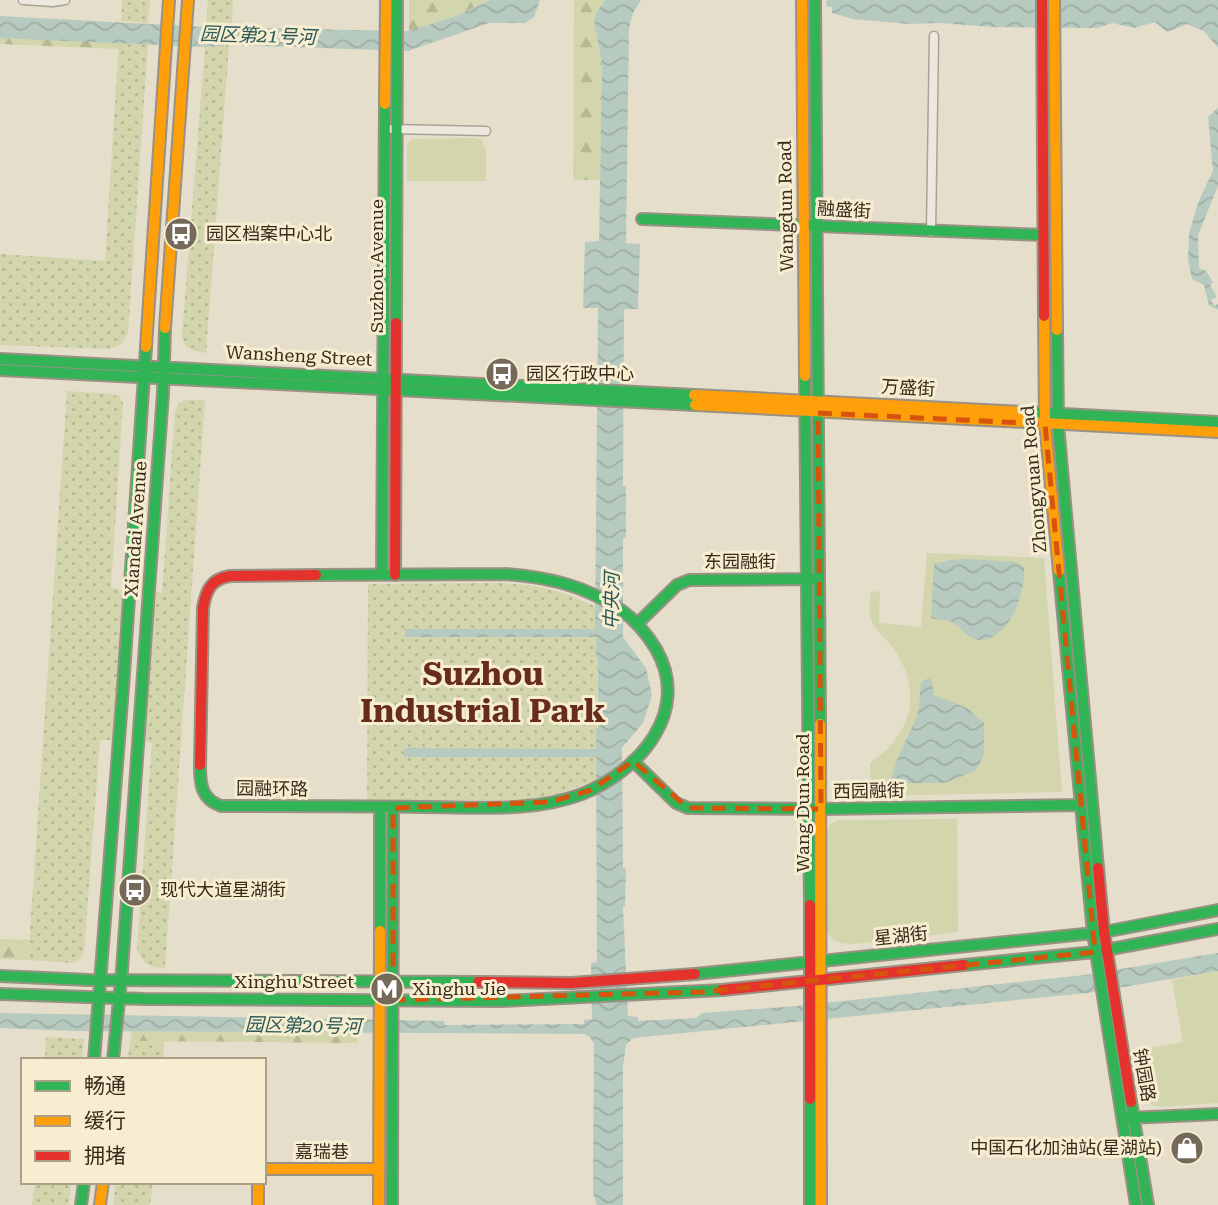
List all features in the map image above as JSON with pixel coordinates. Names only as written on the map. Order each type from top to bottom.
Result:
[{"type":"main road","name":"Xiandai Avenue","points":[[94,1058],[138,474],[143,365],[169,0]]},
{"type":"main road","name":"Xiandai Avenue","points":[[113,1058],[164,379],[188,0]]},
{"type":"main road","name":"Suzhou Avenue","points":[[382,575],[389,385],[392,53],[386,0]]},
{"type":"main road","name":"Suzhou Avenue","points":[[391,27],[397,0]]},
{"type":"main road","name":"Wangdun Road","points":[[802,0],[806,412]]},
{"type":"main road","name":"Wangdun Road","points":[[815,0],[819,400]]},
{"type":"main road","name":"Zhongyuan Road","points":[[1042,0],[1044,235],[1051,412],[1058,425],[1098,932]]},
{"type":"main road","name":"Zhongyuan Road","points":[[1054,0],[1051,412],[1045,424],[1081,805],[1101,952]]},
{"type":"main road","name":"融盛街","points":[[642,219],[1044,235]]},
{"type":"main road","name":"Wansheng Street","points":[[0,359],[164,366],[389,385]]},
{"type":"main road","name":"Wansheng Street","points":[[0,370],[596,396]]},
{"type":"main road","name":"Suzhou Avenue","points":[[389,385],[395,575]]},
{"type":"main road","name":"万盛街","points":[[596,396],[819,400],[1218,422]]},
{"type":"main road","name":"万盛街","points":[[626,397],[818,413],[1218,432]]},
{"type":"main road","name":"Wang Dun Road","points":[[813,579],[819,400]]},
{"type":"main road","name":"Wang Dun Road","points":[[806,412],[813,579],[815,999],[821,1205]]},
{"type":"main road","name":"园融环路","points":[[395,575],[527,575],[566,583],[591,592],[635,622],[657,647],[668,677],[669,693],[666,715],[660,727],[629,765],[591,790],[550,802],[514,807],[218,806],[204,796],[200,780],[203,608],[205,592],[210,584],[219,577],[226,576],[395,575]]},
{"type":"main road","name":"东园融街","points":[[635,622],[677,585],[689,580],[813,579]]},
{"type":"main road","name":"西园融街","points":[[629,765],[676,803],[688,808],[1081,805]]},
{"type":"main road","points":[[379,1205],[380,808]]},
{"type":"main road","points":[[392,1205],[393,808]]},
{"type":"main road","name":"星湖街","points":[[586,982],[815,963],[1098,932],[1218,910]]},
{"type":"main road","name":"星湖街","points":[[815,982],[1101,952],[1218,929]]},
{"type":"main road","name":"钟园路","points":[[1101,952],[1136,1205]]},
{"type":"main road","name":"Xinghu Street","points":[[0,976],[101,980],[586,982]]},
{"type":"main road","name":"Xinghu Street","points":[[0,994],[99,998],[514,1001],[701,992],[815,982]]},
{"type":"main road","name":"钟园路","points":[[1107,994],[1134,1118],[1148,1205]]},
{"type":"main road","name":"Wang Dun Road","points":[[810,1205],[816,1026]]},
{"type":"main road","points":[[1122,1118],[1218,1114]]},
{"type":"main road","name":"嘉瑞巷","points":[[266,1169],[379,1169]]},
{"type":"main road","points":[[81,1205],[83,1184]]},
{"type":"main road","points":[[100,1205],[103,1184]]},
{"type":"main road","points":[[258,1184],[258,1205]]},
{"type":"street","points":[[23,0],[65,0]]},
{"type":"street","points":[[931,232],[934,36]]},
{"type":"street","points":[[390,129],[486,131]]},
{"type":"highlighted area","points":[[818,413],[1045,424],[1095,952],[701,992],[393,1000],[393,808],[550,802],[591,790],[633,761],[688,808],[821,809]]},
{"type":"green space","points":[[122,0],[150,0],[148,23],[121,21]]},
{"type":"green space","points":[[208,0],[233,0],[232,27],[206,27]]},
{"type":"green space","points":[[409,0],[490,0],[456,16],[409,31]]},
{"type":"green space","points":[[574,0],[605,0],[596,13],[594,22],[602,64],[600,180],[573,180]]},
{"type":"green space","points":[[0,38],[119,41],[119,49],[0,44]]},
{"type":"green space","points":[[119,41],[148,44],[128,333],[122,344],[109,349],[0,345],[0,254],[105,261]]},
{"type":"green space","points":[[229,45],[206,353],[186,346],[182,334],[205,47]]},
{"type":"green space","points":[[411,139],[482,140],[486,151],[486,181],[407,181],[407,145]]},
{"type":"green space","points":[[67,391],[112,394],[120,397],[123,403],[111,588],[123,590],[113,740],[100,740],[84,951],[74,963],[28,960]]},
{"type":"green space","points":[[185,400],[205,400],[165,968],[147,964],[137,949],[152,743],[143,741],[154,592],[162,593],[175,412],[178,404]]},
{"type":"green space","points":[[927,553],[1044,558],[1062,792],[871,796],[870,763],[896,739],[904,726],[910,697],[903,665],[870,616],[871,591],[880,592],[879,623],[921,627]]},
{"type":"green space","points":[[494,583],[546,589],[596,607],[596,780],[558,794],[526,800],[367,801],[368,584]]},
{"type":"green space","points":[[957,819],[958,932],[854,944],[840,942],[830,936],[825,928],[826,833],[830,824],[838,820]]},
{"type":"green space","points":[[0,939],[30,940],[28,960],[0,959]]},
{"type":"green space","points":[[1218,971],[1218,1103],[1161,1107],[1150,1104],[1142,1085],[1141,1049],[1183,1042],[1172,980]]},
{"type":"green space","points":[[132,1031],[357,1033],[357,1043],[130,1041]]},
{"type":"green space","points":[[46,1037],[84,1039],[82,1058],[45,1058]]},
{"type":"green space","points":[[130,1041],[164,1041],[163,1058],[128,1058]]},
{"type":"green space","points":[[35,1184],[71,1184],[69,1205],[32,1205]]},
{"type":"green space","points":[[116,1184],[153,1184],[150,1205],[113,1205]]},
{"type":"water","name":"园区第21号河","points":[[490,0],[540,0],[534,17],[525,23],[489,23],[408,51],[229,45],[205,47],[0,38],[0,16],[206,27],[409,31],[456,16]]},
{"type":"water","points":[[605,0],[641,0],[633,13],[629,28],[626,243],[640,244],[638,309],[624,309],[623,486],[626,486],[626,537],[623,538],[623,637],[646,668],[652,695],[643,723],[622,748],[623,868],[626,869],[623,907],[628,1016],[638,1017],[638,1021],[696,1018],[702,1013],[796,1006],[1084,975],[1218,953],[1218,971],[1088,993],[633,1038],[626,1045],[623,1067],[623,1205],[597,1205],[593,1194],[594,1044],[590,1037],[584,1034],[74,1031],[0,1028],[0,1013],[444,1021],[445,1025],[584,1024],[584,1020],[592,1019],[591,963],[597,962],[596,757],[404,757],[404,748],[596,749],[596,637],[405,637],[405,629],[595,629],[598,308],[583,308],[585,242],[599,241],[602,64],[594,22],[596,13]]},
{"type":"water","points":[[827,0],[1218,0],[1218,48],[1204,31],[1187,24],[1167,32],[1155,22],[1134,28],[1112,23],[1098,28],[909,24],[852,19],[832,13],[832,7],[826,6]]},
{"type":"water","points":[[1218,108],[1218,186],[1198,235],[1199,268],[1206,271],[1213,282],[1210,285],[1217,297],[1211,300],[1214,306],[1218,304],[1218,310],[1209,305],[1204,285],[1192,279],[1188,259],[1189,233],[1199,200],[1213,171],[1208,117]]},
{"type":"water","points":[[967,559],[1015,562],[1024,567],[1022,589],[1014,613],[1007,624],[990,638],[975,639],[952,622],[931,618],[934,564]]},
{"type":"water","points":[[929,678],[934,695],[967,708],[984,723],[984,754],[976,771],[944,783],[891,783],[918,711],[921,682]]},
{"type":"traffic: fast","points":[[396,323],[397,0]]},
{"type":"traffic: fast","points":[[815,0],[820,724]]},
{"type":"traffic: fast","points":[[382,575],[385,104]]},
{"type":"traffic: fast","points":[[642,219],[1044,235]]},
{"type":"traffic: fast","points":[[113,1058],[122,970],[163,393],[165,328]]},
{"type":"traffic: fast","points":[[1057,330],[1058,425],[1098,868]]},
{"type":"traffic: fast","points":[[94,1058],[146,347]]},
{"type":"traffic: fast","points":[[0,359],[694,395]]},
{"type":"traffic: fast","points":[[0,370],[695,405]]},
{"type":"traffic: fast","points":[[805,376],[810,905]]},
{"type":"traffic: fast","points":[[1024,412],[1218,422]]},
{"type":"traffic: fast","points":[[1059,571],[1093,933],[1136,1205]]},
{"type":"traffic: fast","points":[[200,765],[203,790],[209,799],[221,806],[523,806],[563,800],[603,784],[640,755],[654,736],[663,716],[668,695],[665,672],[656,649],[631,618],[594,595],[552,580],[506,574]]},
{"type":"traffic: fast","points":[[316,575],[506,574]]},
{"type":"traffic: fast","points":[[637,624],[677,585],[689,580],[813,579]]},
{"type":"traffic: fast","points":[[633,761],[676,803],[688,808],[1081,805]]},
{"type":"traffic: fast","points":[[380,808],[380,931]]},
{"type":"traffic: fast","points":[[392,1205],[393,808]]},
{"type":"traffic: fast","points":[[695,974],[1104,932],[1218,910]]},
{"type":"traffic: fast","points":[[964,965],[1095,952],[1218,929]]},
{"type":"traffic: fast","points":[[0,976],[89,980],[478,982]]},
{"type":"traffic: fast","points":[[0,994],[145,999],[502,1001],[722,990]]},
{"type":"traffic: fast","points":[[810,1099],[810,1205]]},
{"type":"traffic: fast","points":[[1131,1102],[1148,1205]]},
{"type":"traffic: fast","points":[[1128,1118],[1218,1114]]},
{"type":"traffic: fast","points":[[81,1205],[84,1184]]},
{"type":"traffic: slow","points":[[146,347],[169,0]]},
{"type":"traffic: slow","points":[[165,328],[188,0]]},
{"type":"traffic: slow","points":[[385,104],[386,0]]},
{"type":"traffic: slow","points":[[802,0],[805,376]]},
{"type":"traffic: slow","points":[[1054,0],[1057,330]]},
{"type":"traffic: slow","points":[[1044,316],[1045,424],[1059,571]]},
{"type":"traffic: slow","points":[[694,395],[1024,412]]},
{"type":"traffic: slow","points":[[695,405],[1218,432]]},
{"type":"traffic: slow","points":[[820,724],[821,1205]]},
{"type":"traffic: slow","points":[[379,1205],[380,931]]},
{"type":"traffic: slow","points":[[266,1169],[379,1169]]},
{"type":"traffic: slow","points":[[100,1205],[103,1184]]},
{"type":"traffic: slow","points":[[258,1184],[258,1205]]},
{"type":"traffic: jam","points":[[1042,0],[1044,316]]},
{"type":"traffic: jam","points":[[395,575],[396,323]]},
{"type":"traffic: jam","points":[[200,765],[203,608],[210,586],[230,576],[316,575]]},
{"type":"traffic: jam","points":[[1098,868],[1104,932],[1131,1102]]},
{"type":"traffic: jam","points":[[810,905],[810,1099]]},
{"type":"traffic: jam","points":[[722,990],[964,965]]},
{"type":"traffic: jam","points":[[478,982],[572,983],[695,974]]},
{"type":"place","name":"园区档案中心北","points":[[181,234]]},
{"type":"place","name":"园区行政中心","points":[[502,374]]},
{"type":"place","name":"现代大道星湖街","points":[[135,890]]},
{"type":"place","name":"Xinghu Jie","points":[[387,989]]},
{"type":"place","name":"中国石化加油站(星湖站)","points":[[1187,1148]]},
{"type":"district","name":"Suzhou Industrial Park","points":[[483,692]]},
{"type":"water label","name":"中央河","points":[[611,601]]},
{"type":"water label","name":"园区第20号河","points":[[303,1025]]}]
